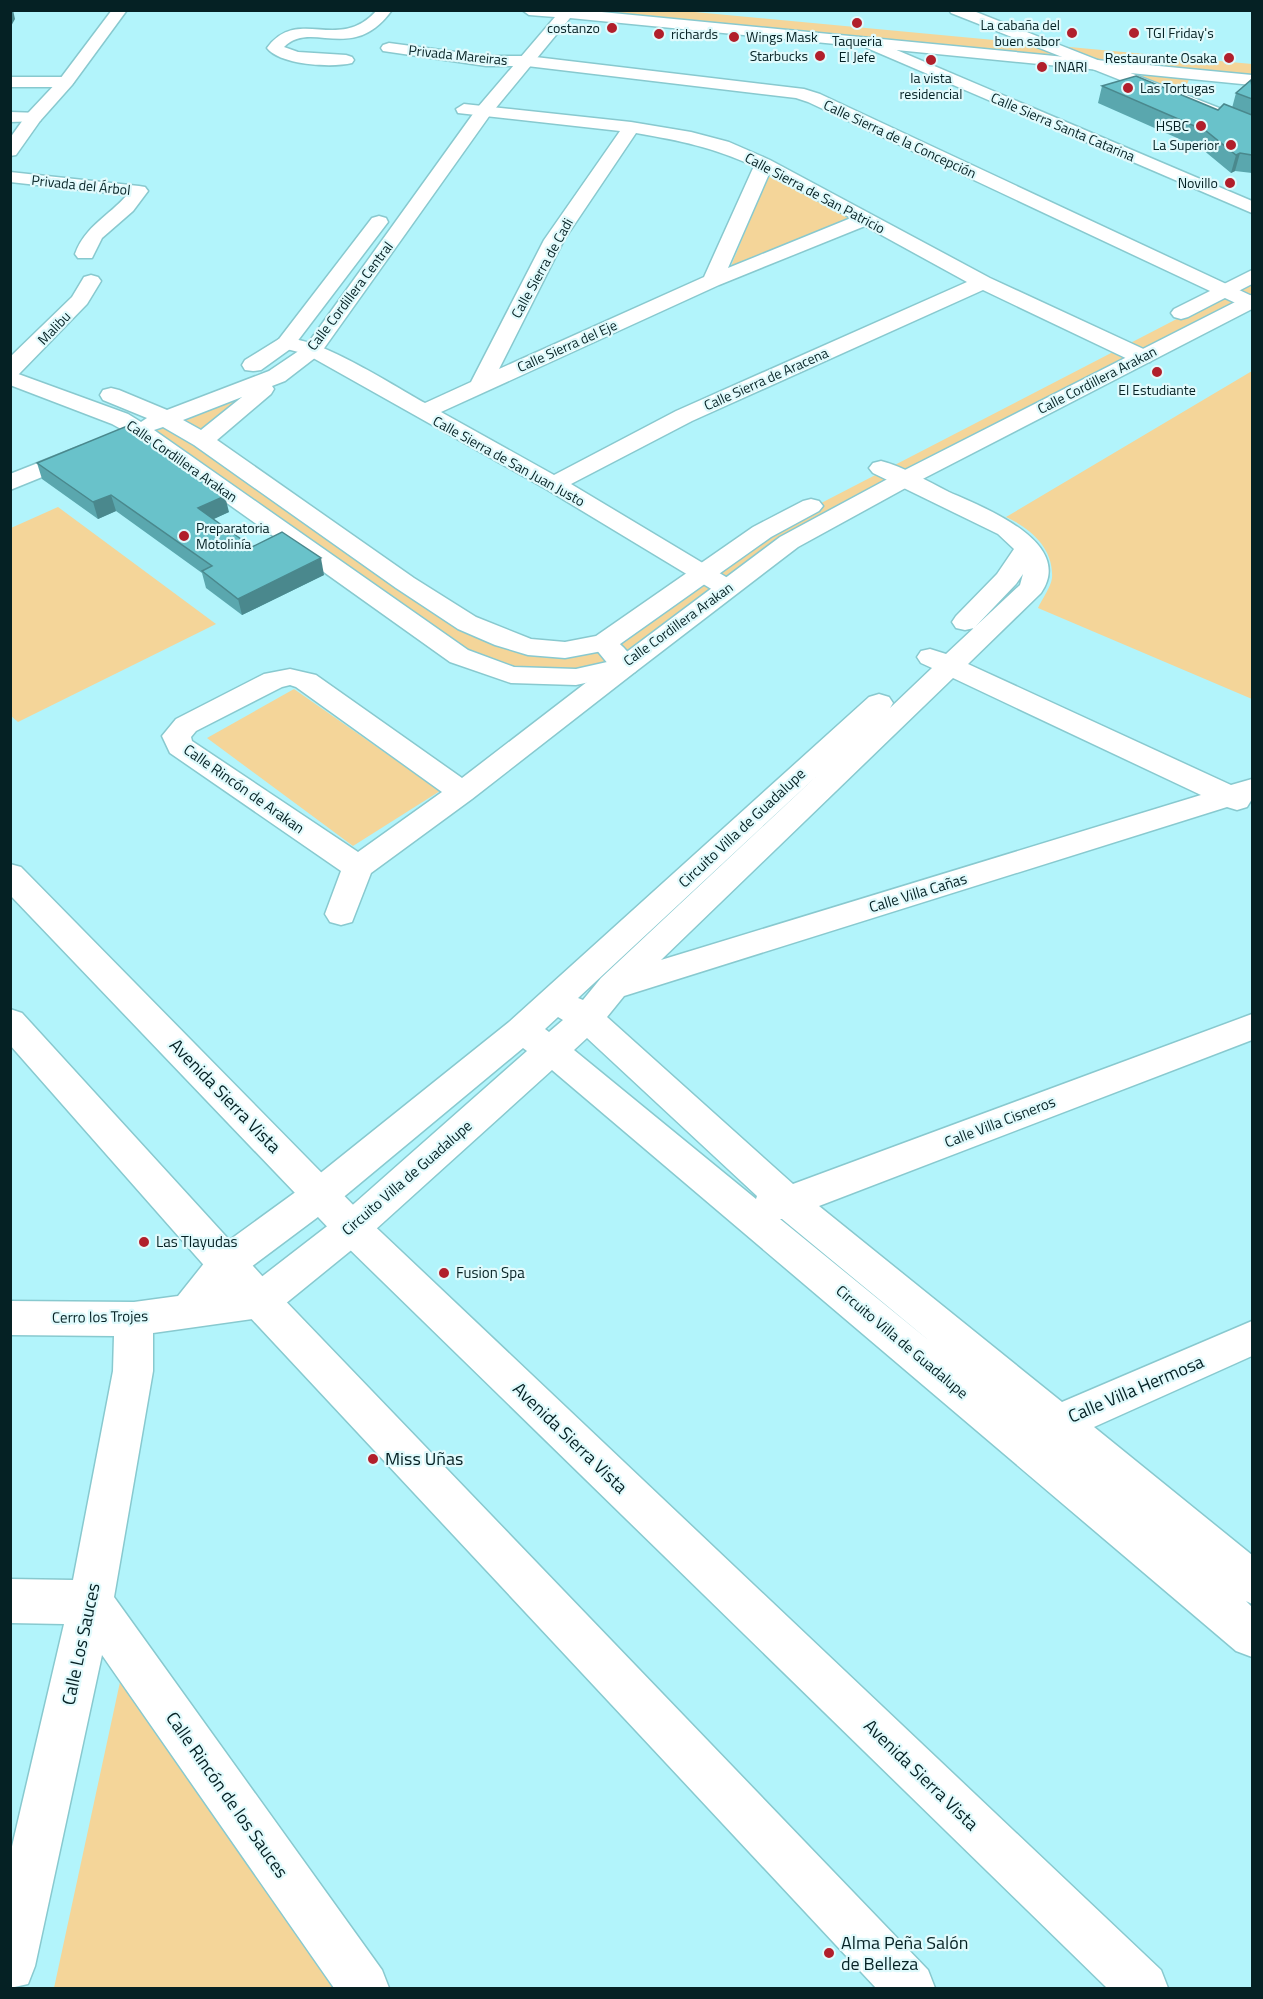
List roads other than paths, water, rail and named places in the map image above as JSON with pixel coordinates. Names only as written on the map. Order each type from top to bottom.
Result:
[{"type":"street","points":[[10,151],[34,117],[66,82],[120,10]]},
{"type":"street","points":[[346,60],[289,56],[275,48],[282,39],[296,34],[338,35],[365,30],[385,10]]},
{"type":"street","points":[[956,10],[1252,127]]},
{"type":"street","points":[[986,10],[1127,68]]},
{"type":"street","points":[[528,19],[539,11],[567,12],[873,45],[1252,80]]},
{"type":"street","name":"Calle Cordillera Central","points":[[10,464],[277,376],[313,350],[444,170],[484,111],[567,12]]},
{"type":"street","points":[[971,34],[1086,44]]},
{"type":"street","points":[[444,170],[420,168],[514,44]]},
{"type":"street","name":"Calle Sierra Santa Catarina","points":[[873,45],[1252,208]]},
{"type":"street","name":"Privada Mareiras","points":[[389,48],[486,61],[527,61]]},
{"type":"street","points":[[1153,53],[1137,59],[1155,71]]},
{"type":"street","name":"Calle Sierra de la Concepción","points":[[527,61],[798,93],[814,98],[1251,302]]},
{"type":"street","points":[[11,117],[56,64]]},
{"type":"street","points":[[10,82],[66,82]]},
{"type":"street","name":"Calle Sierra de San Patricio","points":[[464,109],[631,127],[691,137],[723,146],[765,164],[983,282],[1142,357]]},
{"type":"street","points":[[11,117],[34,117]]},
{"type":"street","name":"Calle Sierra de Cadi","points":[[481,384],[554,240],[631,127]]},
{"type":"street","points":[[712,281],[765,164]]},
{"type":"street","name":"Privada del Árbol","points":[[10,177],[139,191],[135,199],[110,218],[88,242],[86,254]]},
{"type":"street","name":"Calle Cordillera Central","points":[[10,483],[254,364],[286,343],[392,205]]},
{"type":"street","name":"Calle Sierra del Eje","points":[[423,412],[712,281],[866,219]]},
{"type":"street","name":"Calle Cordillera Arakan","points":[[121,427],[202,440],[405,583],[467,623],[528,647],[565,650],[604,643],[762,532],[881,468],[1119,348],[1252,276]]},
{"type":"street","name":"Malibu","points":[[13,367],[80,300],[91,281]]},
{"type":"street","name":"Calle Sierra de Aracena","points":[[554,484],[684,416],[983,282]]},
{"type":"street","name":"Calle Cordillera Arakan","points":[[13,367],[121,427],[459,656],[511,675],[576,677],[626,666],[789,542],[903,480],[1251,302]]},
{"type":"street","name":"Calle Sierra de San Juan Justo","points":[[286,343],[313,350],[554,484],[728,588]]},
{"type":"street","points":[[202,440],[245,406],[277,376]]},
{"type":"street","points":[[881,468],[903,480]]},
{"type":"street","name":"Circuito Villa de Guadalupe","points":[[260,1301],[352,1228],[536,1040],[946,655],[1032,588],[1036,572],[1027,548],[1020,538],[1007,529],[903,480]]},
{"type":"street","points":[[342,914],[358,867],[462,792],[626,666],[604,643]]},
{"type":"street","points":[[946,655],[1247,795]]},
{"type":"street","name":"Calle Rincón de Arakan","points":[[358,867],[180,747],[176,736],[186,725],[274,680],[290,677],[306,681],[462,792]]},
{"type":"street","name":"Calle Villa Cañas","points":[[600,979],[1247,795]]},
{"type":"street","name":"Avenida Sierra Vista","points":[[10,875],[352,1228],[1143,1989]]},
{"type":"street","points":[[571,1009],[788,1202],[1252,1582]]},
{"type":"street","points":[[10,1022],[260,1301],[910,1989]]},
{"type":"street","name":"Calle Villa Cisneros","points":[[746,1212],[788,1202],[1252,1027]]},
{"type":"street","name":"Circuito Villa de Guadalupe","points":[[226,1264],[536,1040]]},
{"type":"street","name":"Circuito Villa de Guadalupe","points":[[536,1040],[746,1212],[1252,1635]]},
{"type":"street","points":[[189,1311],[226,1264]]},
{"type":"street","name":"Cerro los Trojes","points":[[10,1318],[134,1319],[260,1301]]},
{"type":"street","name":"Calle Los Sauces","points":[[10,1966],[91,1602],[133,1371],[134,1319]]},
{"type":"street","name":"Calle Villa Hermosa","points":[[1021,1441],[1058,1422],[1252,1338]]},
{"type":"street","points":[[10,1601],[91,1602]]},
{"type":"street","name":"Calle Rincón de los Sauces","points":[[91,1602],[364,1989]]},
{"type":"place","name":"Taqueria El Jefe","points":[[857,23]]},
{"type":"place","name":"costanzo","points":[[612,28]]},
{"type":"place","name":"La cabaña del buen sabor","points":[[1072,33]]},
{"type":"place","name":"TGI Friday's","points":[[1134,33]]},
{"type":"place","name":"richards","points":[[659,34]]},
{"type":"place","name":"Wings Mask","points":[[734,37]]},
{"type":"place","name":"Starbucks","points":[[820,56]]},
{"type":"place","name":"Restaurante Osaka","points":[[1229,58]]},
{"type":"place","name":"la vista residencial","points":[[931,60]]},
{"type":"place","name":"INARI","points":[[1042,67]]},
{"type":"place","name":"Las Tortugas","points":[[1128,88]]},
{"type":"place","name":"HSBC","points":[[1201,126]]},
{"type":"place","name":"La Superior","points":[[1231,145]]},
{"type":"place","name":"Novillo","points":[[1230,183]]},
{"type":"place","name":"El Estudiante","points":[[1157,372]]},
{"type":"place","name":"Preparatoria Motolinía","points":[[184,536]]},
{"type":"place","name":"Las Tlayudas","points":[[144,1242]]},
{"type":"place","name":"Fusion Spa","points":[[444,1273]]},
{"type":"place","name":"Miss Uñas","points":[[373,1459]]},
{"type":"place","name":"Alma Peña Salón de Belleza","points":[[829,1953]]}]
